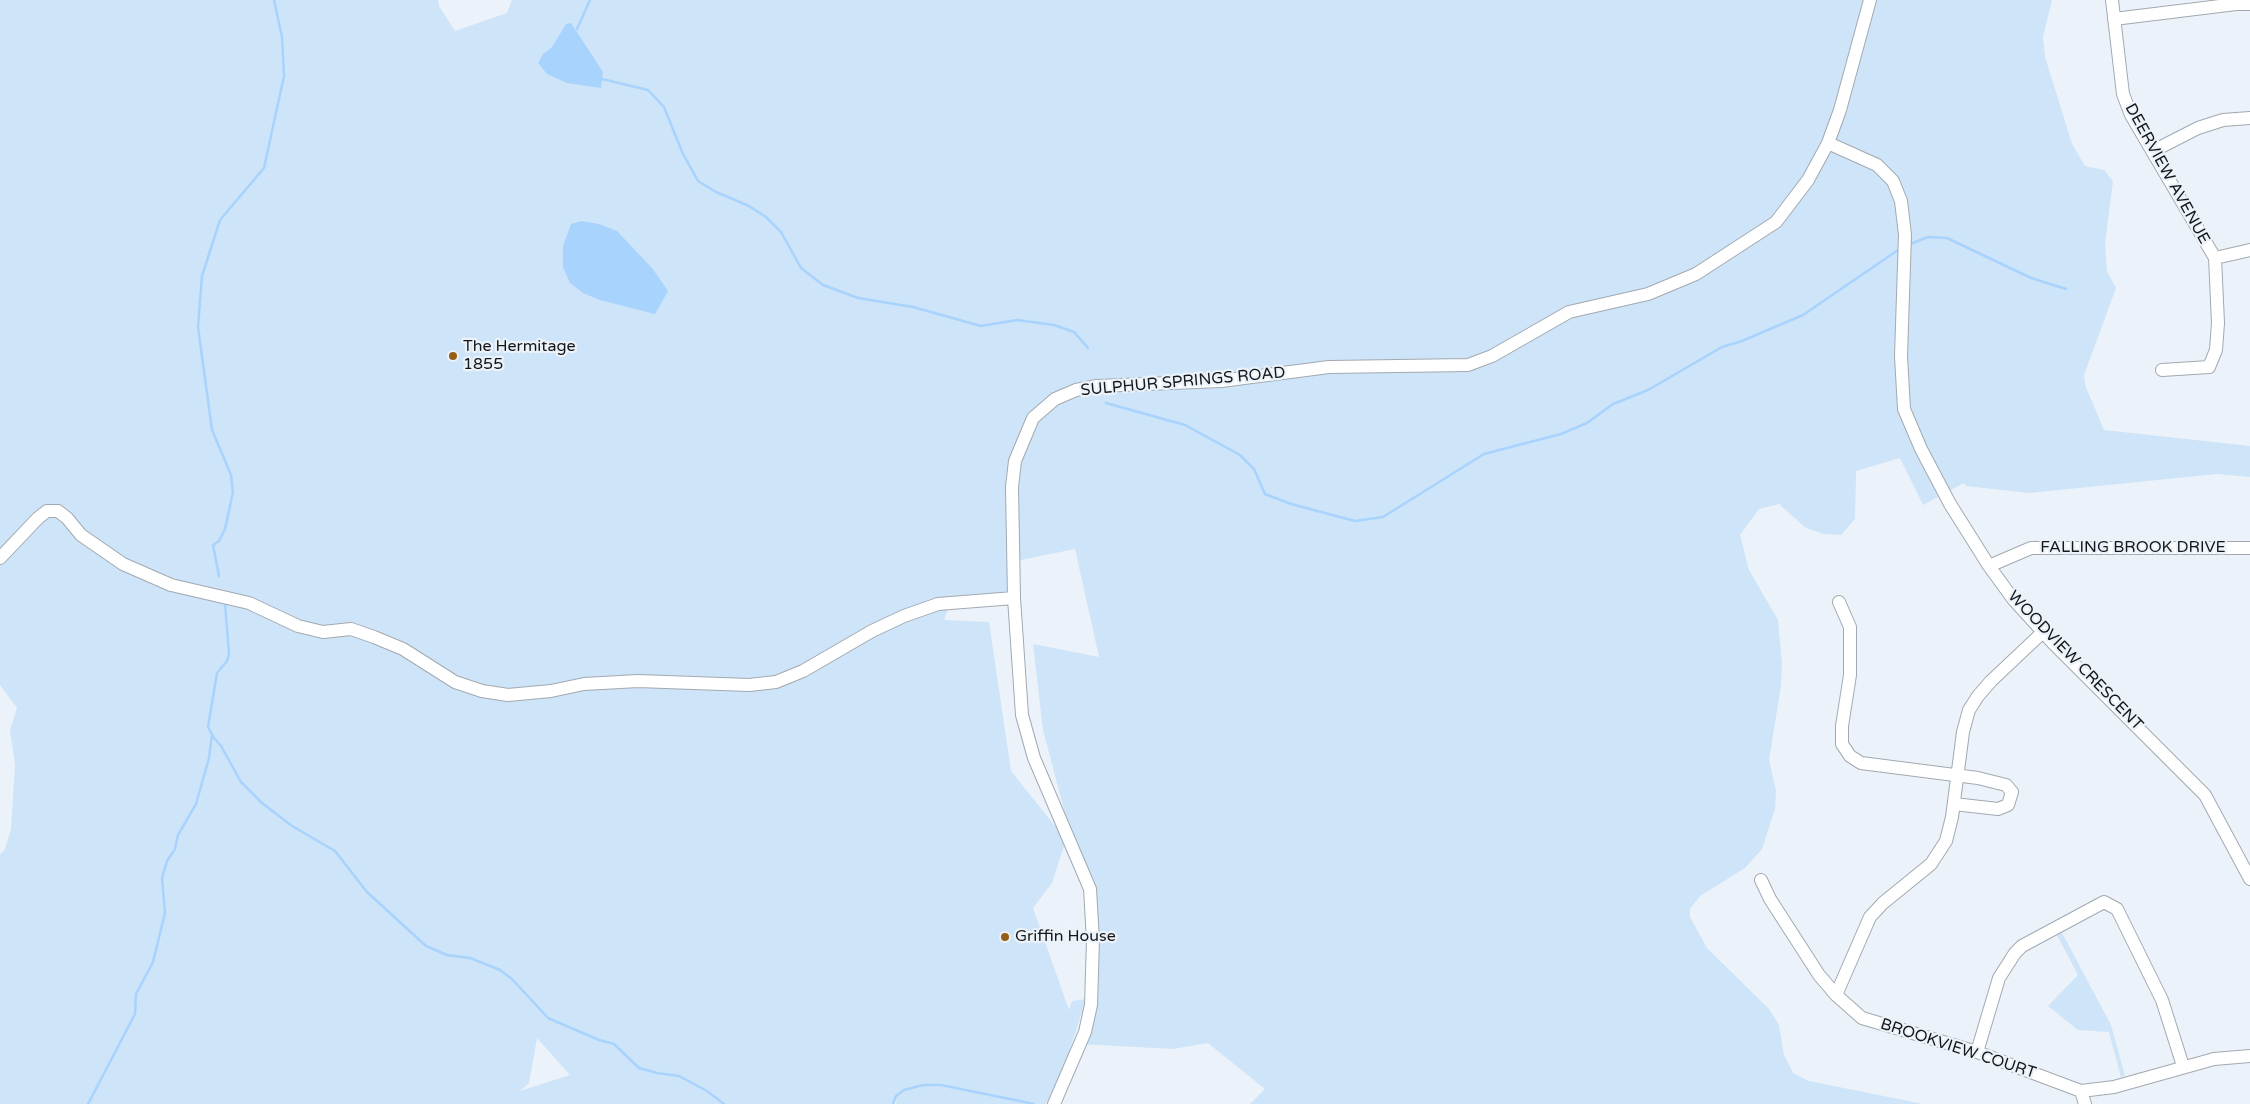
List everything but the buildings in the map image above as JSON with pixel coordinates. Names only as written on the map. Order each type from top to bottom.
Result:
[{"type":"street","name":"SULPHUR SPRINGS ROAD","points":[[1054,1104],[1085,1032],[1091,1005],[1094,967],[1090,889],[1034,758],[1022,715],[1014,598],[1012,487],[1015,461],[1033,418],[1055,399],[1076,390],[1097,386],[1221,381],[1329,367],[1468,365],[1492,356],[1569,312],[1648,294],[1696,274],[1776,222],[1808,180],[1828,144],[1840,110],[1870,0]]},
{"type":"street","name":"DEERVIEW AVENUE","points":[[2112,0],[2123,94],[2131,116],[2215,258]]},
{"type":"street","points":[[2114,19],[2236,4],[2250,4]]},
{"type":"street","points":[[2153,151],[2198,128],[2223,120],[2250,118]]},
{"type":"street","name":"WOODVIEW CRESCENT","points":[[1828,144],[1877,165],[1894,181],[1899,194],[1905,235],[1901,356],[1904,409],[1920,449],[1950,504],[1989,566],[2013,598],[2044,632],[2205,795],[2250,879]]},
{"type":"street","points":[[2162,370],[2208,367],[2216,350],[2218,323],[2215,258],[2250,250]]},
{"type":"street","points":[[0,558],[38,518],[47,511],[58,511],[67,518],[81,535],[123,564],[171,585],[249,602],[298,626],[323,632],[351,630],[358,632],[403,649],[455,682],[482,691],[508,695],[551,691],[584,684],[638,681],[749,685],[776,682],[803,671],[872,631],[904,616],[938,604],[1014,598]]},
{"type":"street","name":"FALLING BROOK DRIVE","points":[[1989,566],[2031,548],[2250,548]]},
{"type":"street","points":[[1839,602],[1850,627],[1850,675],[1842,726],[1842,744],[1850,756],[1861,763],[1958,776],[2006,785],[2012,792],[2008,805],[1998,809],[1954,804]]},
{"type":"street","points":[[1836,995],[1870,918],[1883,903],[1931,864],[1943,848],[1954,804],[1963,732],[1973,703],[1991,682],[2044,632]]},
{"type":"street","name":"BROOKVIEW COURT","points":[[1761,880],[1770,899],[1819,975],[1836,995],[1862,1018],[1977,1052],[2081,1091],[2114,1087],[2183,1066],[2218,1058],[2250,1056]]},
{"type":"street","points":[[1977,1052],[1999,978],[2015,953],[2030,941],[2104,902],[2117,909],[2162,1000],[2183,1066]]},
{"type":"street","points":[[2081,1091],[2085,1104]]},
{"type":"shaded area","points":[[0,0],[438,0],[439,6],[455,31],[507,13],[512,0],[2052,0],[2043,37],[2045,57],[2072,144],[2085,166],[2104,170],[2113,181],[2105,243],[2107,271],[2116,288],[2084,375],[2085,385],[2104,430],[2250,446],[2250,477],[2217,474],[2029,493],[1966,486],[1964,483],[1923,505],[1900,458],[1856,471],[1855,519],[1841,535],[1824,534],[1806,528],[1779,504],[1759,509],[1740,535],[1749,570],[1778,620],[1782,664],[1781,686],[1769,760],[1776,791],[1775,809],[1762,849],[1745,868],[1700,896],[1690,909],[1690,917],[1707,948],[1769,1009],[1779,1025],[1784,1055],[1793,1073],[1809,1081],[1923,1104],[1250,1104],[1265,1089],[1208,1043],[1173,1049],[1080,1044],[1085,1003],[1066,1061],[1046,1104],[895,1104],[897,1100],[894,1101],[894,1104],[0,1104],[0,854],[5,849],[11,829],[15,765],[10,730],[17,708],[0,685]],"holes":[[[552,47],[603,72],[601,87],[543,54]],[[1075,549],[1099,657],[1033,644],[1043,730],[1085,889],[1095,948],[1087,999],[1072,1001],[1069,1010],[1033,908],[1052,883],[1066,840],[1011,771],[989,622],[944,620],[953,596],[1014,593],[1016,561]],[[537,1038],[570,1075],[520,1091],[529,1083]]]},
{"type":"shaded area","points":[[2061,931],[2111,1025],[2125,1076],[2121,1077],[2109,1032],[2078,1030],[2048,1006],[2078,975],[2056,933]]},
{"type":"water","points":[[571,23],[603,72],[601,88],[567,83],[547,74],[538,63],[543,54],[552,47],[566,24]]},
{"type":"water","points":[[581,221],[599,224],[617,231],[652,268],[668,291],[655,314],[600,300],[583,293],[570,283],[563,267],[563,246],[571,224]]},
{"type":"waterway","points":[[219,576],[213,545],[219,541],[225,529],[233,492],[231,475],[212,430],[198,327],[202,276],[220,220],[264,168],[284,76],[282,37],[274,0]]},
{"type":"waterway","points":[[577,29],[590,0]]},
{"type":"waterway","points":[[602,79],[648,90],[664,107],[683,154],[698,181],[716,192],[749,206],[766,217],[781,232],[801,268],[823,285],[858,298],[913,307],[981,326],[1017,320],[1054,325],[1074,332],[1088,348]]},
{"type":"waterway","points":[[1908,245],[1928,237],[1947,238],[2031,278],[2066,289]]},
{"type":"waterway","points":[[1106,403],[1185,425],[1240,455],[1254,469],[1265,494],[1291,504],[1355,521],[1383,517],[1484,454],[1561,434],[1587,423],[1613,404],[1648,390],[1722,347],[1742,341],[1803,315],[1901,248]]},
{"type":"waterway","points":[[225,604],[229,654],[227,661],[217,673],[208,727],[241,782],[262,803],[292,826],[335,851],[367,892],[426,946],[447,955],[470,958],[500,970],[512,979],[548,1018],[599,1040],[614,1044],[639,1068],[679,1076],[707,1091],[724,1104]]},
{"type":"waterway","points":[[88,1104],[135,1014],[136,994],[153,962],[165,913],[162,878],[167,861],[175,849],[178,835],[196,804],[209,758],[212,735]]},
{"type":"waterway","points":[[893,1104],[896,1096],[904,1090],[923,1085],[941,1085],[1034,1104]]},
{"type":"place","name":"The Hermitage 1855","points":[[453,356]]},
{"type":"place","name":"Griffin House","points":[[1005,937]]}]
